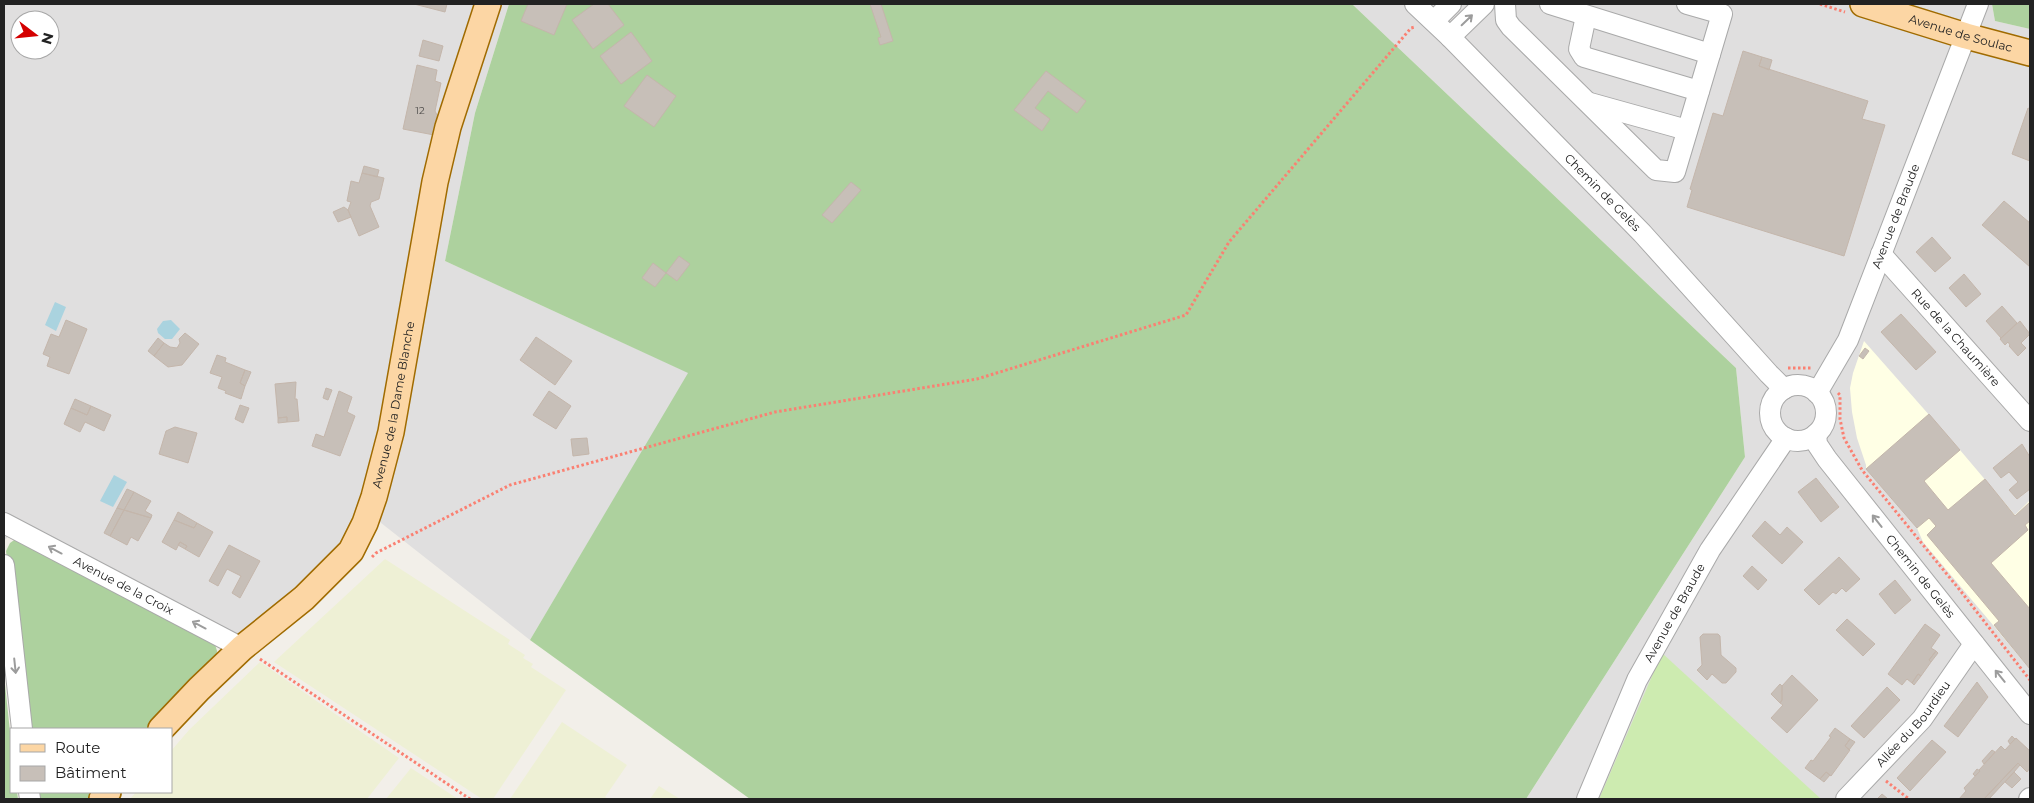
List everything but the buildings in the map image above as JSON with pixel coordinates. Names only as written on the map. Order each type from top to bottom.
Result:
[{"type":"main road","name":"Avenue de la Dame Blanche","points":[[162,728],[242,648],[304,598],[351,550],[365,523],[374,497],[391,432],[435,182],[448,127],[488,4]]},
{"type":"main road","name":"Avenue de Soulac","points":[[1863,4],[1966,36],[2030,53]]},
{"type":"street","name":"Chemin de Gelès","points":[[1415,4],[1450,37],[1642,233],[1784,389]]},
{"type":"street","points":[[1434,21],[1451,4]]},
{"type":"street","points":[[1450,37],[1484,4]]},
{"type":"street","points":[[1505,4],[1506,20],[1511,27],[1656,170],[1675,172],[1722,14],[1687,4]]},
{"type":"street","points":[[1550,4],[1710,54]]},
{"type":"street","name":"Avenue de Braude","points":[[1817,393],[1848,340],[1978,4]]},
{"type":"street","points":[[1586,16],[1579,49],[1584,57],[1699,91]]},
{"type":"street","points":[[1587,102],[1687,130]]},
{"type":"street","name":"Rue de la Chaumière","points":[[1881,254],[2030,421]]},
{"type":"street","points":[[1804,385],[1817,393],[1823,400],[1826,409],[1826,418],[1822,427],[1816,434],[1801,440],[1786,438],[1774,426],[1770,410],[1778,394],[1790,386],[1804,385]]},
{"type":"street","name":"Chemin de Gelès","points":[[1816,434],[1817,444],[1827,459],[2030,714]]},
{"type":"street","name":"Avenue de Braude","points":[[1587,799],[1637,680],[1710,550],[1786,438]]},
{"type":"street","name":"Avenue de la Croix","points":[[4,523],[242,648]]},
{"type":"street","points":[[4,565],[22,728]]},
{"type":"street","name":"Allée du Bourdieu","points":[[1846,799],[1922,719],[1974,644]]},
{"type":"path","points":[[370,560],[376,553],[510,485],[775,412],[977,379],[1186,315],[1229,242],[1260,205],[1411,28],[1434,21]]},
{"type":"path","points":[[242,648],[470,799]]},
{"type":"path","points":[[1874,770],[1909,799]]},
{"type":"shaded area","points":[[4,4],[509,4],[475,113],[445,261],[689,373],[530,640],[376,519],[237,636],[20,523],[4,541]]},
{"type":"shaded area","points":[[1352,4],[1992,4],[1995,21],[2030,29],[2030,799],[1526,799],[1745,457],[1736,368]]},
{"type":"shaded area","points":[[1864,341],[2015,515],[2030,500],[2030,669],[1923,542],[1917,528],[1866,469],[1857,438],[1850,388]]},
{"type":"shaded area","points":[[385,559],[510,640],[508,644],[525,655],[523,658],[533,664],[531,667],[566,690],[493,799],[482,799],[274,662]]},
{"type":"shaded area","points":[[260,662],[399,758],[367,799],[130,799],[135,793],[172,793],[172,750],[189,730]]},
{"type":"shaded area","points":[[562,722],[627,765],[605,797],[609,799],[510,799]]},
{"type":"shaded area","points":[[411,768],[458,799],[386,799]]},
{"type":"shaded area","points":[[659,786],[680,799],[650,799]]},
{"type":"green space","points":[[509,4],[1352,4],[1736,368],[1745,457],[1526,799],[750,799],[530,640],[688,373],[445,261],[475,113]]},
{"type":"green space","points":[[1992,4],[2030,4],[2030,29],[1995,21]]},
{"type":"green space","points":[[17,538],[215,644],[217,651],[216,660],[148,728],[27,728],[6,551],[10,543]]},
{"type":"green space","points":[[1662,653],[1821,799],[1599,799]]},
{"type":"green space","points":[[4,675],[10,732],[10,793],[17,793],[18,799],[4,799]]},
{"type":"green space","points":[[35,793],[94,793],[89,799],[36,799]]},
{"type":"water","points":[[55,302],[66,307],[56,331],[45,325]]},
{"type":"water","points":[[171,320],[180,329],[172,339],[165,339],[158,333],[157,329],[163,321]]},
{"type":"water","points":[[114,475],[127,482],[113,507],[100,501]]}]
